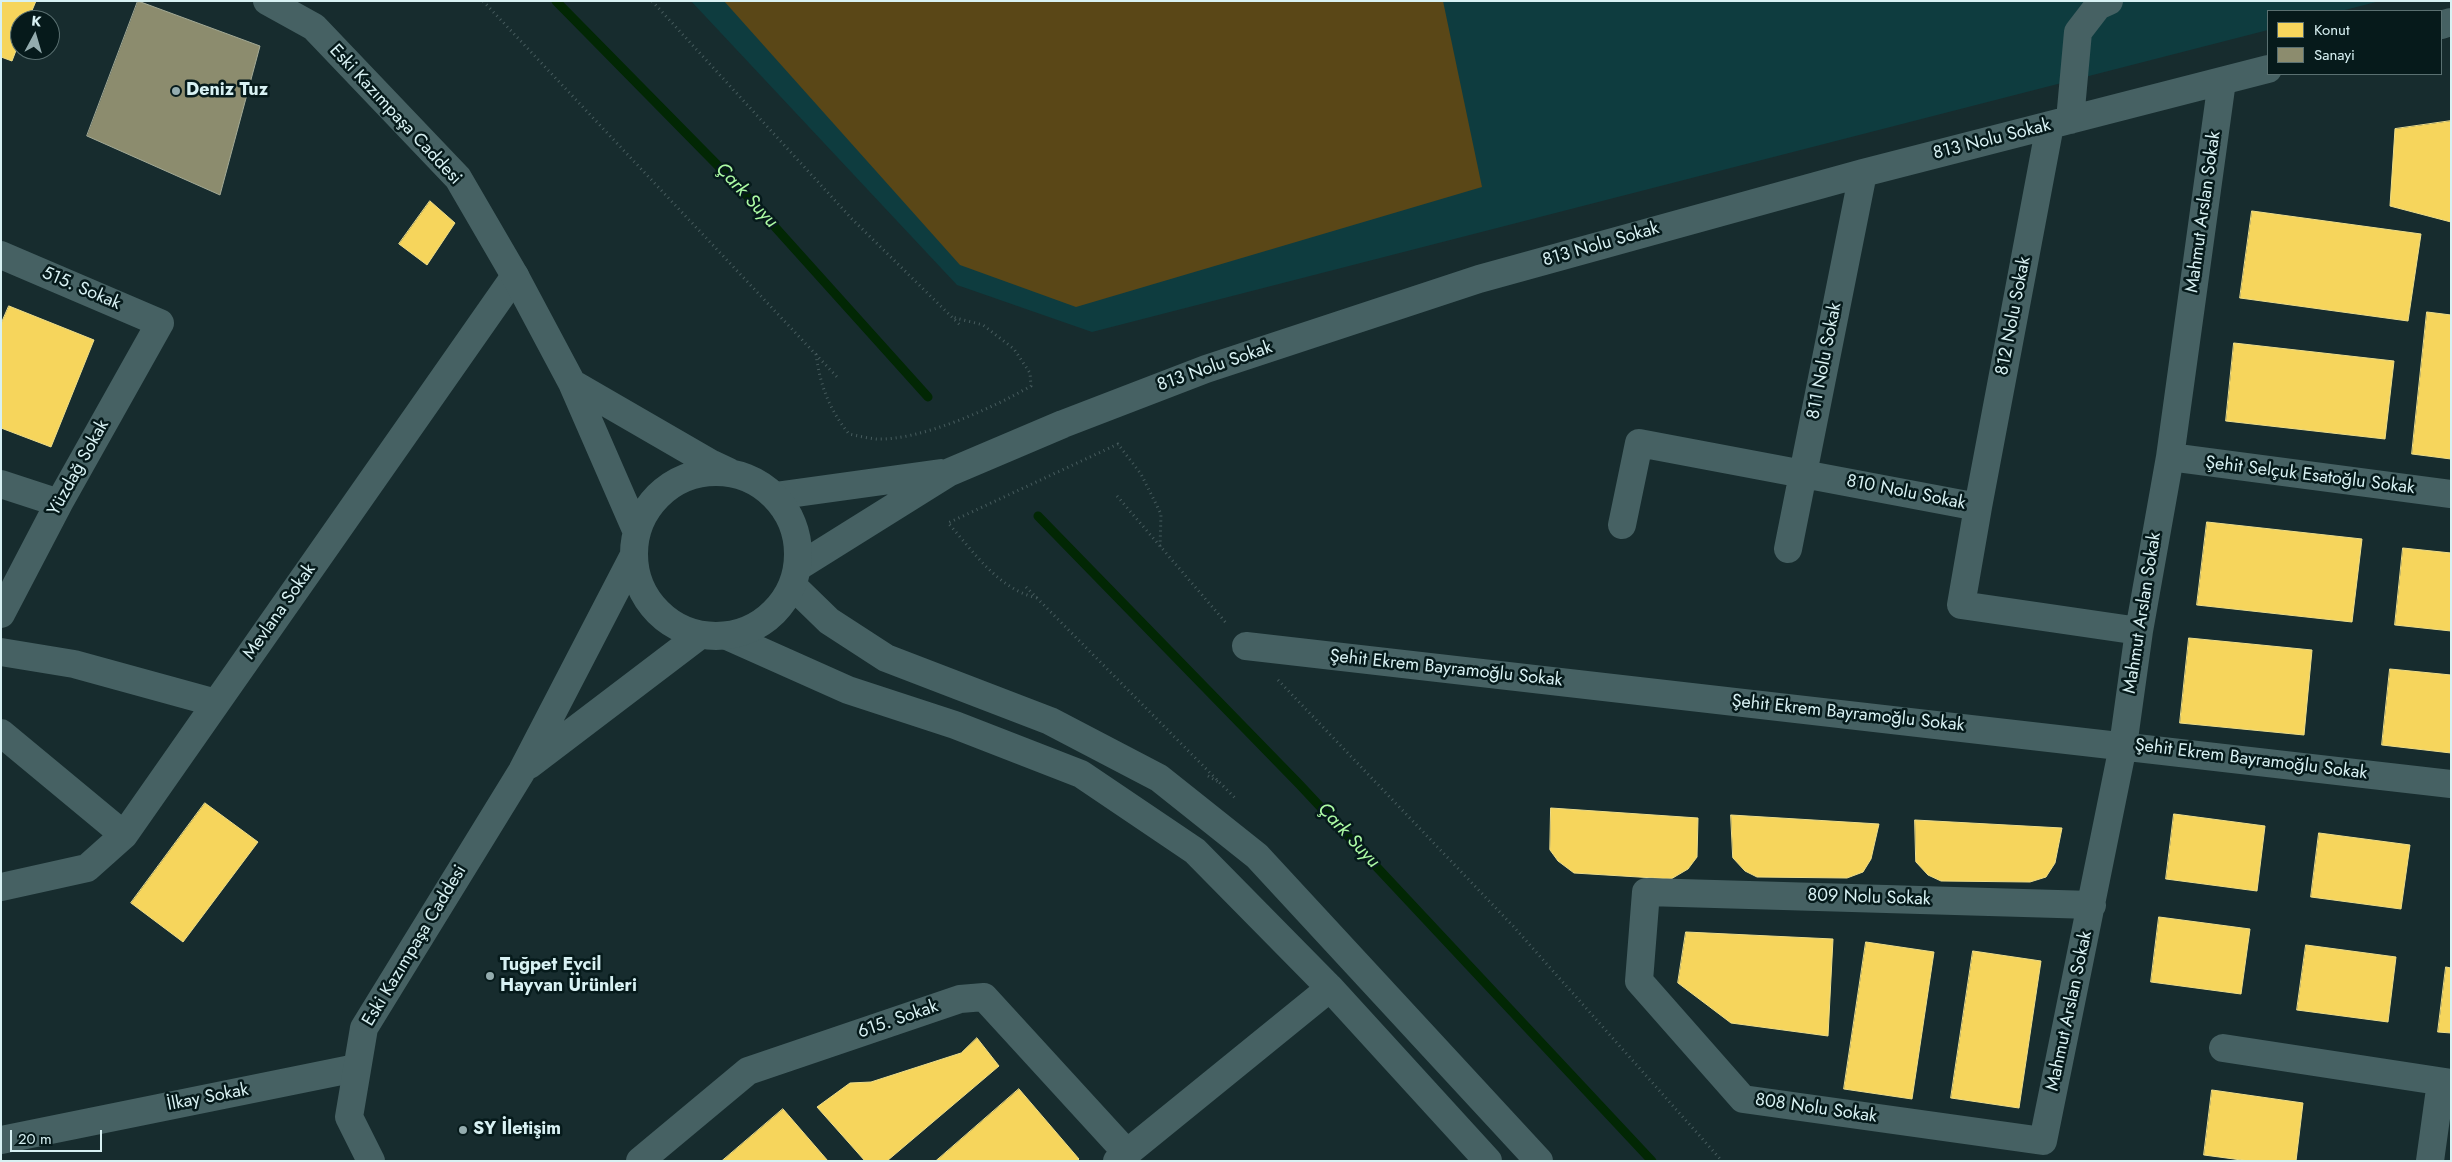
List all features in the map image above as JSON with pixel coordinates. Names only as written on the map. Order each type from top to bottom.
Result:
[{"type":"street","name":"Eski Kazımpaşa Caddesi","points":[[267,1],[314,27],[458,178],[515,276],[572,383],[636,530]]},
{"type":"street","name":"812 Nolu Sokak","points":[[1978,507],[2078,32],[2098,6],[2109,1]]},
{"type":"street","name":"813 Nolu Sokak","points":[[950,472],[1064,424],[1215,366],[1479,279],[1863,173],[2267,69]]},
{"type":"street","name":"Mahmut Arslan Sokak","points":[[2043,1141],[2123,746],[2139,631],[2170,457],[2222,80]]},
{"type":"street","name":"811 Nolu Sokak","points":[[1788,549],[1863,173]]},
{"type":"street","name":"515. Sokak","points":[[1,255],[160,324]]},
{"type":"street","name":"Mevlana Sokak","points":[[1,887],[87,868],[124,835],[515,276]]},
{"type":"street","name":"Yüzdağ Sokak","points":[[1,614],[59,503],[160,324]]},
{"type":"street","points":[[572,383],[712,464],[756,481],[775,496],[790,517],[798,541],[795,576],[777,610],[754,627],[727,636],[700,635],[674,625],[653,608],[638,584],[633,557],[636,530],[647,508],[663,490],[685,478],[708,472],[733,473]]},
{"type":"street","name":"810 Nolu Sokak","points":[[1622,525],[1639,443],[1978,507],[1961,605],[2139,631]]},
{"type":"street","name":"Şehit Selçuk Esatoğlu Sokak","points":[[2170,457],[2451,494]]},
{"type":"street","points":[[775,496],[950,472]]},
{"type":"street","points":[[795,576],[950,472]]},
{"type":"street","points":[[1,484],[59,503]]},
{"type":"street","name":"Eski Kazımpaşa Caddesi","points":[[371,1161],[349,1117],[364,1028],[522,771],[633,557]]},
{"type":"street","points":[[795,576],[828,621],[886,658],[1050,721],[1159,778],[1257,856],[1539,1161]]},
{"type":"street","name":"Eski Kazımpaşa Caddesi","points":[[522,771],[700,635]]},
{"type":"street","points":[[727,636],[848,690],[956,725],[1081,774],[1195,851],[1330,988],[1488,1161]]},
{"type":"street","name":"Şehit Ekrem Bayramoğlu Sokak","points":[[1246,646],[2451,784]]},
{"type":"street","points":[[1,652],[74,664],[216,703]]},
{"type":"street","points":[[1,733],[124,835]]},
{"type":"street","name":"809 Nolu Sokak","points":[[1646,892],[2092,905]]},
{"type":"street","name":"808 Nolu Sokak","points":[[1646,892],[1640,981],[1743,1099],[2043,1141]]},
{"type":"street","name":"615. Sokak","points":[[640,1161],[748,1071],[960,999],[984,998],[1122,1156],[1330,988]]},
{"type":"street","points":[[2223,1048],[2446,1082],[2430,1161]]},
{"type":"street","name":"İlkay Sokak","points":[[1,1140],[356,1068]]},
{"type":"path","points":[[483,1],[838,378]]},
{"type":"path","points":[[652,1],[852,220],[960,325]]},
{"type":"path","points":[[816,353],[819,377],[834,415],[849,434],[876,439],[917,434],[1007,400],[1031,386],[1030,373],[1014,349],[983,325],[952,316]]},
{"type":"path","points":[[1037,598],[1022,595],[993,575],[948,523],[1118,444],[1141,474],[1161,514],[1160,546]]},
{"type":"path","points":[[1117,496],[1246,646],[1512,926],[1722,1161]]},
{"type":"shaded area","points":[[691,1],[2380,1],[2345,10],[2267,10],[2267,30],[1092,332],[957,285]]},
{"type":"shaded area","points":[[724,1],[1443,1],[1482,187],[1076,307],[960,265]]},
{"type":"building: Konut","points":[[1,1],[36,1],[32,10],[10,10],[10,60],[12,60],[12,61],[1,57]]},
{"type":"building: Konut","points":[[2451,121],[2451,222],[2390,206],[2395,129]]},
{"type":"building: Konut","points":[[430,201],[455,223],[427,265],[399,244]]},
{"type":"building: Konut","points":[[2252,211],[2421,234],[2408,321],[2240,298]]},
{"type":"building: Konut","points":[[9,306],[94,340],[51,447],[1,428],[1,324]]},
{"type":"building: Konut","points":[[2427,312],[2451,315],[2451,459],[2412,454]]},
{"type":"building: Konut","points":[[2234,343],[2394,361],[2385,439],[2226,421]]},
{"type":"building: Konut","points":[[2207,522],[2362,539],[2352,622],[2197,605]]},
{"type":"building: Konut","points":[[2403,548],[2451,553],[2451,631],[2395,625]]},
{"type":"building: Konut","points":[[2189,638],[2312,650],[2304,735],[2180,723]]},
{"type":"building: Konut","points":[[2390,669],[2451,675],[2451,753],[2382,745]]},
{"type":"building: Konut","points":[[205,803],[258,842],[183,942],[131,903]]},
{"type":"building: Konut","points":[[1551,808],[1698,818],[1697,857],[1688,869],[1671,879],[1574,873],[1558,861],[1550,850]]},
{"type":"building: Konut","points":[[2174,814],[2265,826],[2257,891],[2166,879]]},
{"type":"building: Konut","points":[[1731,815],[1879,824],[1871,859],[1863,872],[1847,878],[1757,877],[1745,871],[1733,858]]},
{"type":"building: Konut","points":[[1915,820],[2062,828],[2055,863],[2046,877],[2030,882],[1941,881],[1928,875],[1916,862]]},
{"type":"building: Konut","points":[[2319,833],[2410,845],[2401,909],[2311,897]]},
{"type":"building: Konut","points":[[2159,917],[2250,929],[2241,994],[2151,982]]},
{"type":"building: Konut","points":[[1686,932],[1833,939],[1828,1036],[1731,1023],[1678,983]]},
{"type":"building: Konut","points":[[1866,942],[1934,952],[1912,1099],[1844,1089]]},
{"type":"building: Konut","points":[[2306,945],[2396,957],[2388,1022],[2297,1010]]},
{"type":"building: Konut","points":[[1973,951],[2041,961],[2019,1108],[1951,1098]]},
{"type":"building: Konut","points":[[2446,967],[2451,968],[2451,1033],[2438,1032]]},
{"type":"building: Konut","points":[[977,1038],[999,1066],[887,1161],[865,1161],[817,1107],[850,1083],[871,1082],[961,1053]]},
{"type":"building: Konut","points":[[1019,1089],[1079,1159],[1077,1161],[936,1161]]},
{"type":"building: Konut","points":[[2212,1090],[2303,1103],[2296,1161],[2249,1161],[2204,1155]]},
{"type":"building: Konut","points":[[783,1109],[828,1161],[722,1161]]},
{"type":"building: Sanayi","name":"Deniz Tuz","points":[[138,1],[260,46],[220,195],[87,136]]},
{"type":"waterway","name":"Çark Suyu","points":[[556,1],[739,187],[928,397]]},
{"type":"waterway","name":"Çark Suyu","points":[[1038,516],[1299,784],[1652,1161]]},
{"type":"place","name":"Deniz Tuz","points":[[176,91]]},
{"type":"place","name":"Tuğpet Evcil Hayvan Ürünleri","points":[[490,976]]},
{"type":"place","name":"SY İletişim","points":[[463,1130]]}]
